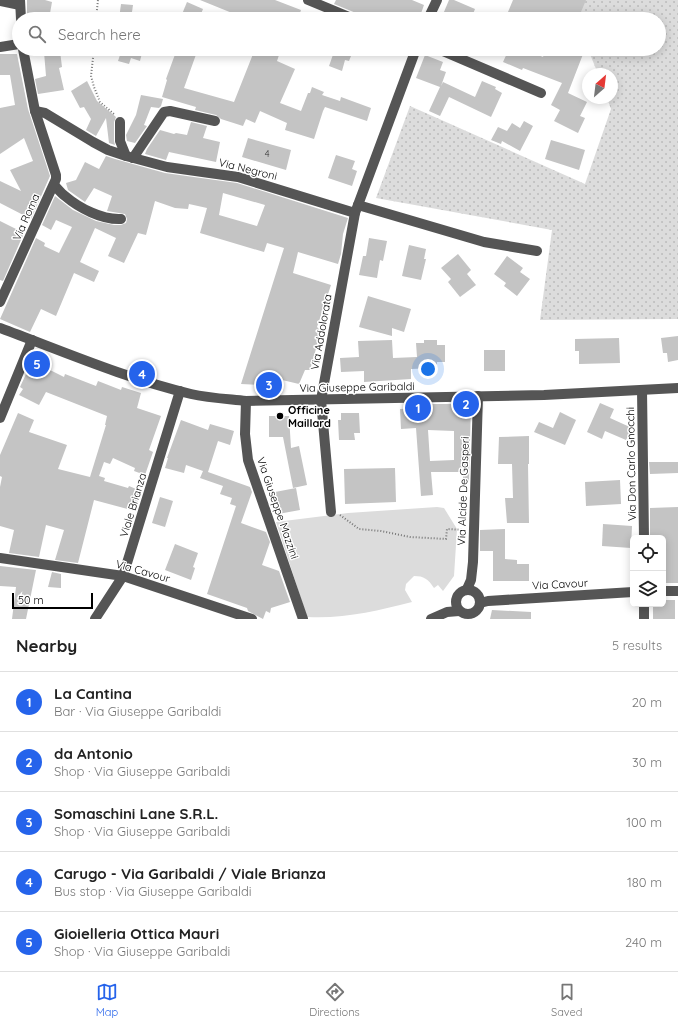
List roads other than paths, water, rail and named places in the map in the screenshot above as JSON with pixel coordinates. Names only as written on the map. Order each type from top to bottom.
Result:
[{"type":"street","points":[[308,0],[337,12]]},
{"type":"street","points":[[431,12],[437,0]]},
{"type":"street","points":[[0,1],[20,2],[21,12]]},
{"type":"street","points":[[0,47],[12,45]]},
{"type":"street","points":[[24,56],[35,111],[56,175],[54,185],[70,200],[91,212],[106,217],[122,219]]},
{"type":"street","name":"Via Addolorata","points":[[331,512],[321,400],[356,209],[413,56]]},
{"type":"street","points":[[454,56],[541,93]]},
{"type":"street","name":"Via Negroni","points":[[35,111],[45,113],[108,150],[129,157],[167,167],[238,177],[356,209]]},
{"type":"street","points":[[120,122],[120,141],[129,157],[164,112],[170,111],[215,121]]},
{"type":"street","name":"Via Roma","points":[[0,302],[54,185]]},
{"type":"street","points":[[356,209],[484,242],[537,251]]},
{"type":"street","name":"Via Giuseppe Garibaldi","points":[[0,328],[104,368],[180,391],[246,401],[544,395],[678,388]]},
{"type":"street","points":[[0,418],[32,340]]},
{"type":"street","name":"Via Don Carlo Gnocchi","points":[[642,390],[644,535]]},
{"type":"street","name":"Viale Brianza","points":[[95,619],[123,576],[180,391]]},
{"type":"street","name":"Via Alcide De Gasperi","points":[[469,588],[472,562],[478,396]]},
{"type":"street","name":"Via Giuseppe Mazzini","points":[[246,401],[245,434],[248,460],[303,619]]},
{"type":"street","name":"Via Cavour","points":[[0,558],[123,576],[252,619]]},
{"type":"street","points":[[430,619],[447,612],[466,613],[477,610],[482,601],[475,592],[469,588],[459,593],[456,597],[466,613]]},
{"type":"street","points":[[666,591],[678,591]]},
{"type":"street","name":"Via Cavour","points":[[482,601],[630,592]]},
{"type":"street","points":[[644,607],[644,619]]},
{"type":"place","name":"Gioielleria Ottica Mauri","points":[[37,364]]},
{"type":"place","name":"Carugo - Via Garibaldi / Viale Brianza","points":[[142,374]]},
{"type":"place","name":"Somaschini Lane S.R.L.","points":[[269,385]]},
{"type":"place","name":"da Antonio","points":[[466,404]]},
{"type":"place","name":"La Cantina","points":[[418,408]]},
{"type":"place","name":"Officine Maillard","points":[[280,416]]}]
